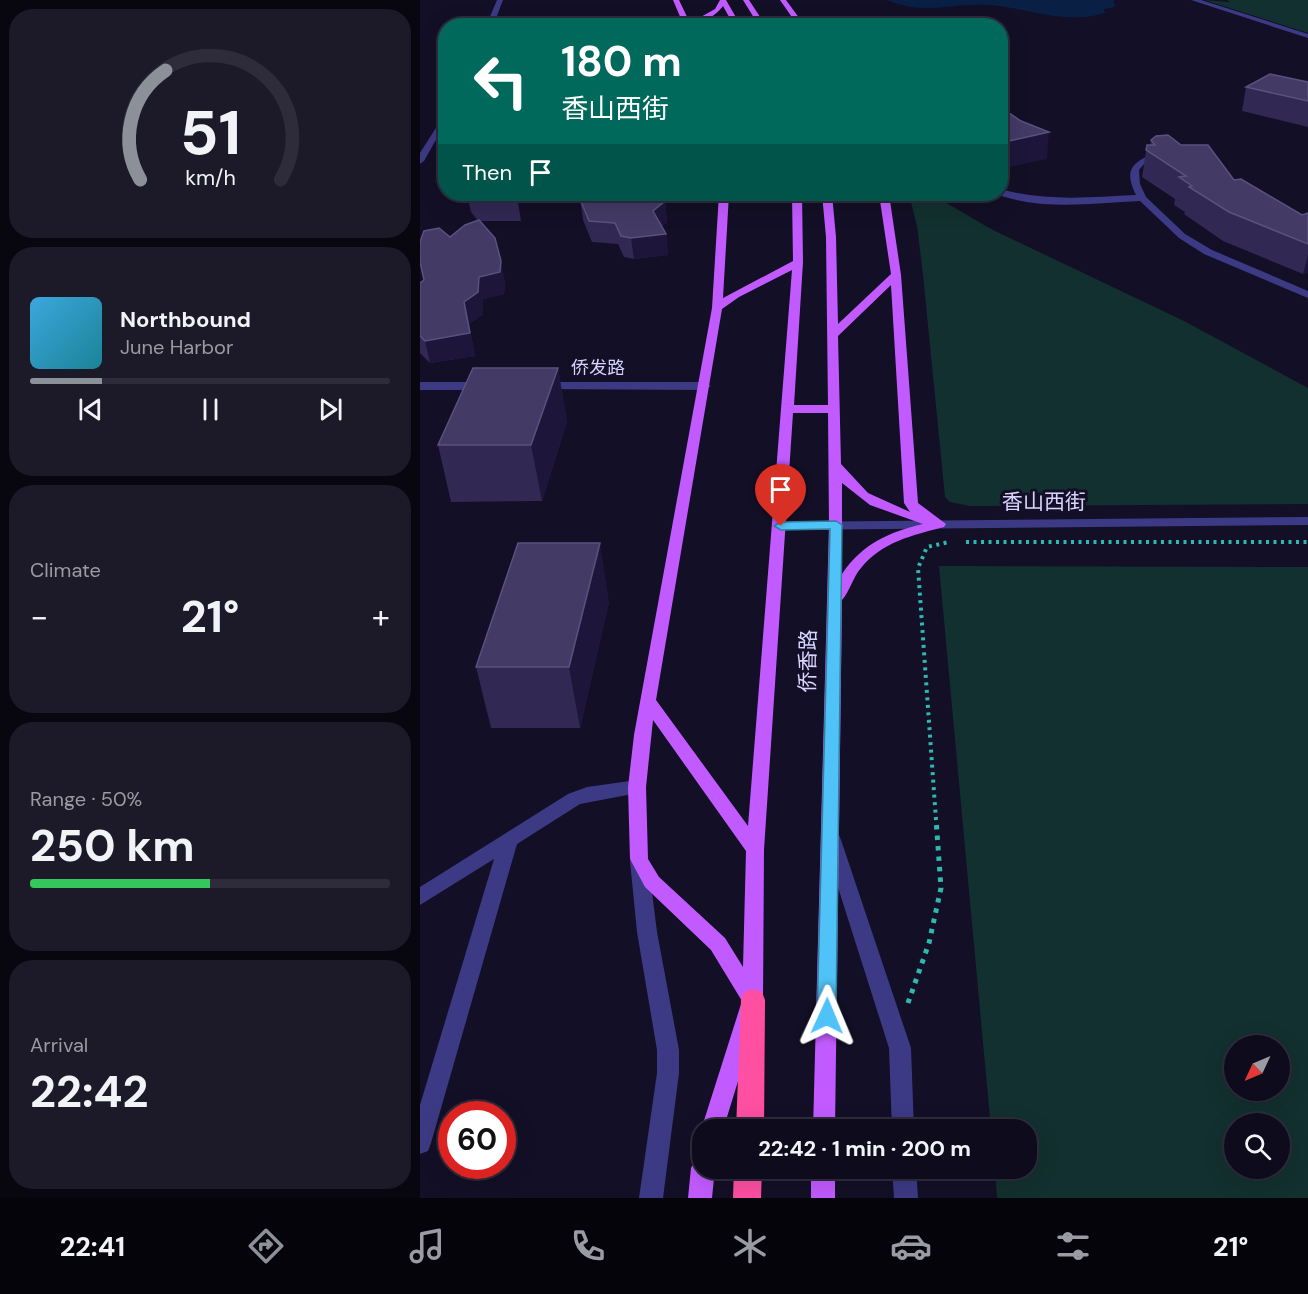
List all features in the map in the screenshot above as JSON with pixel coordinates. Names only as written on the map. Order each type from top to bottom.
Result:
[{"type":"highway","points":[[750,1119],[753,1000]]},
{"type":"highway","points":[[747,1198],[748,1179]]},
{"type":"main road","points":[[676,0],[684,18]]},
{"type":"main road","points":[[702,18],[717,10],[723,0],[733,18]]},
{"type":"main road","points":[[746,0],[758,18]]},
{"type":"main road","points":[[783,0],[796,18]]},
{"type":"main road","points":[[724,201],[717,308],[648,700],[637,787],[639,858],[652,882],[718,944],[741,976],[753,1000]]},
{"type":"main road","name":"侨香路","points":[[715,1119],[753,1000],[755,850],[789,409],[798,262],[797,201]]},
{"type":"main road","name":"侨香路","points":[[824,1119],[836,525],[833,334],[827,201]]},
{"type":"main road","points":[[886,201],[896,275],[911,503],[917,511],[939,524]]},
{"type":"main road","points":[[717,308],[727,300],[781,275],[798,262]]},
{"type":"main road","points":[[833,334],[896,275]]},
{"type":"main road","points":[[789,409],[834,409]]},
{"type":"main road","points":[[835,463],[846,482],[866,499],[887,509],[939,524]]},
{"type":"main road","points":[[835,603],[851,570],[867,552],[892,537],[939,524]]},
{"type":"main road","points":[[648,700],[755,850]]},
{"type":"main road","points":[[699,1198],[702,1179]]},
{"type":"main road","points":[[823,1179],[823,1198]]},
{"type":"street","points":[[492,18],[500,0]]},
{"type":"street","points":[[1194,0],[1308,36]]},
{"type":"street","points":[[420,161],[438,128]]},
{"type":"street","points":[[1173,150],[1154,155],[1142,162],[1135,170],[1135,184],[1142,198],[1182,236],[1208,252],[1308,295]]},
{"type":"street","points":[[1008,194],[1043,199],[1142,198]]},
{"type":"street","points":[[420,386],[503,386]]},
{"type":"street","name":"侨发路","points":[[527,386],[705,386]]},
{"type":"street","name":"香山西街","points":[[781,526],[1308,521]]},
{"type":"street","points":[[420,897],[574,800],[587,794],[637,787]]},
{"type":"street","points":[[831,835],[900,1048],[903,1119]]},
{"type":"street","points":[[420,1143],[425,1102],[509,841]]},
{"type":"street","points":[[639,858],[647,932],[668,1050],[668,1073],[651,1198]]},
{"type":"street","points":[[905,1179],[906,1198]]},
{"type":"path","points":[[900,1048],[911,990],[929,943],[941,888],[918,568],[927,547],[949,542],[1308,542]]},
{"type":"green space","points":[[1204,0],[1230,2],[1227,0],[1308,0],[1308,33]]},
{"type":"green space","points":[[911,201],[943,201],[991,229],[1186,322],[1308,388],[1308,504],[970,506],[950,502],[945,497],[917,226]]},
{"type":"green space","points":[[939,566],[1308,567],[1308,1198],[997,1198],[996,1179],[1037,1179],[1037,1119],[990,1119]]},
{"type":"water","points":[[887,0],[1114,0],[1115,7],[1104,9],[1105,13],[1075,18],[1002,6],[926,8],[901,5]]},
{"type":"building","points":[[1270,74],[1308,82],[1308,101],[1246,87]]},
{"type":"building","points":[[1008,112],[1021,121],[1049,132],[1008,141]]},
{"type":"building","points":[[1168,135],[1181,145],[1208,145],[1234,180],[1241,179],[1302,215],[1308,213],[1308,244],[1229,212],[1189,187],[1192,186],[1179,177],[1186,176],[1146,150],[1147,145],[1155,145],[1151,140],[1156,136]]},
{"type":"building","points":[[581,201],[665,201],[653,211],[666,234],[631,238],[621,236],[615,223],[589,221]]},
{"type":"building","points":[[479,220],[495,238],[501,261],[500,272],[479,277],[478,292],[464,302],[470,333],[425,341],[420,336],[420,283],[424,280],[420,262],[420,242],[424,231],[439,228],[450,237],[465,225]]},
{"type":"building","points":[[473,368],[558,368],[531,445],[438,445]]},
{"type":"building","points":[[518,543],[600,543],[569,667],[476,667]]},
{"type":"route","points":[[781,526],[836,525],[827,1016]]}]
